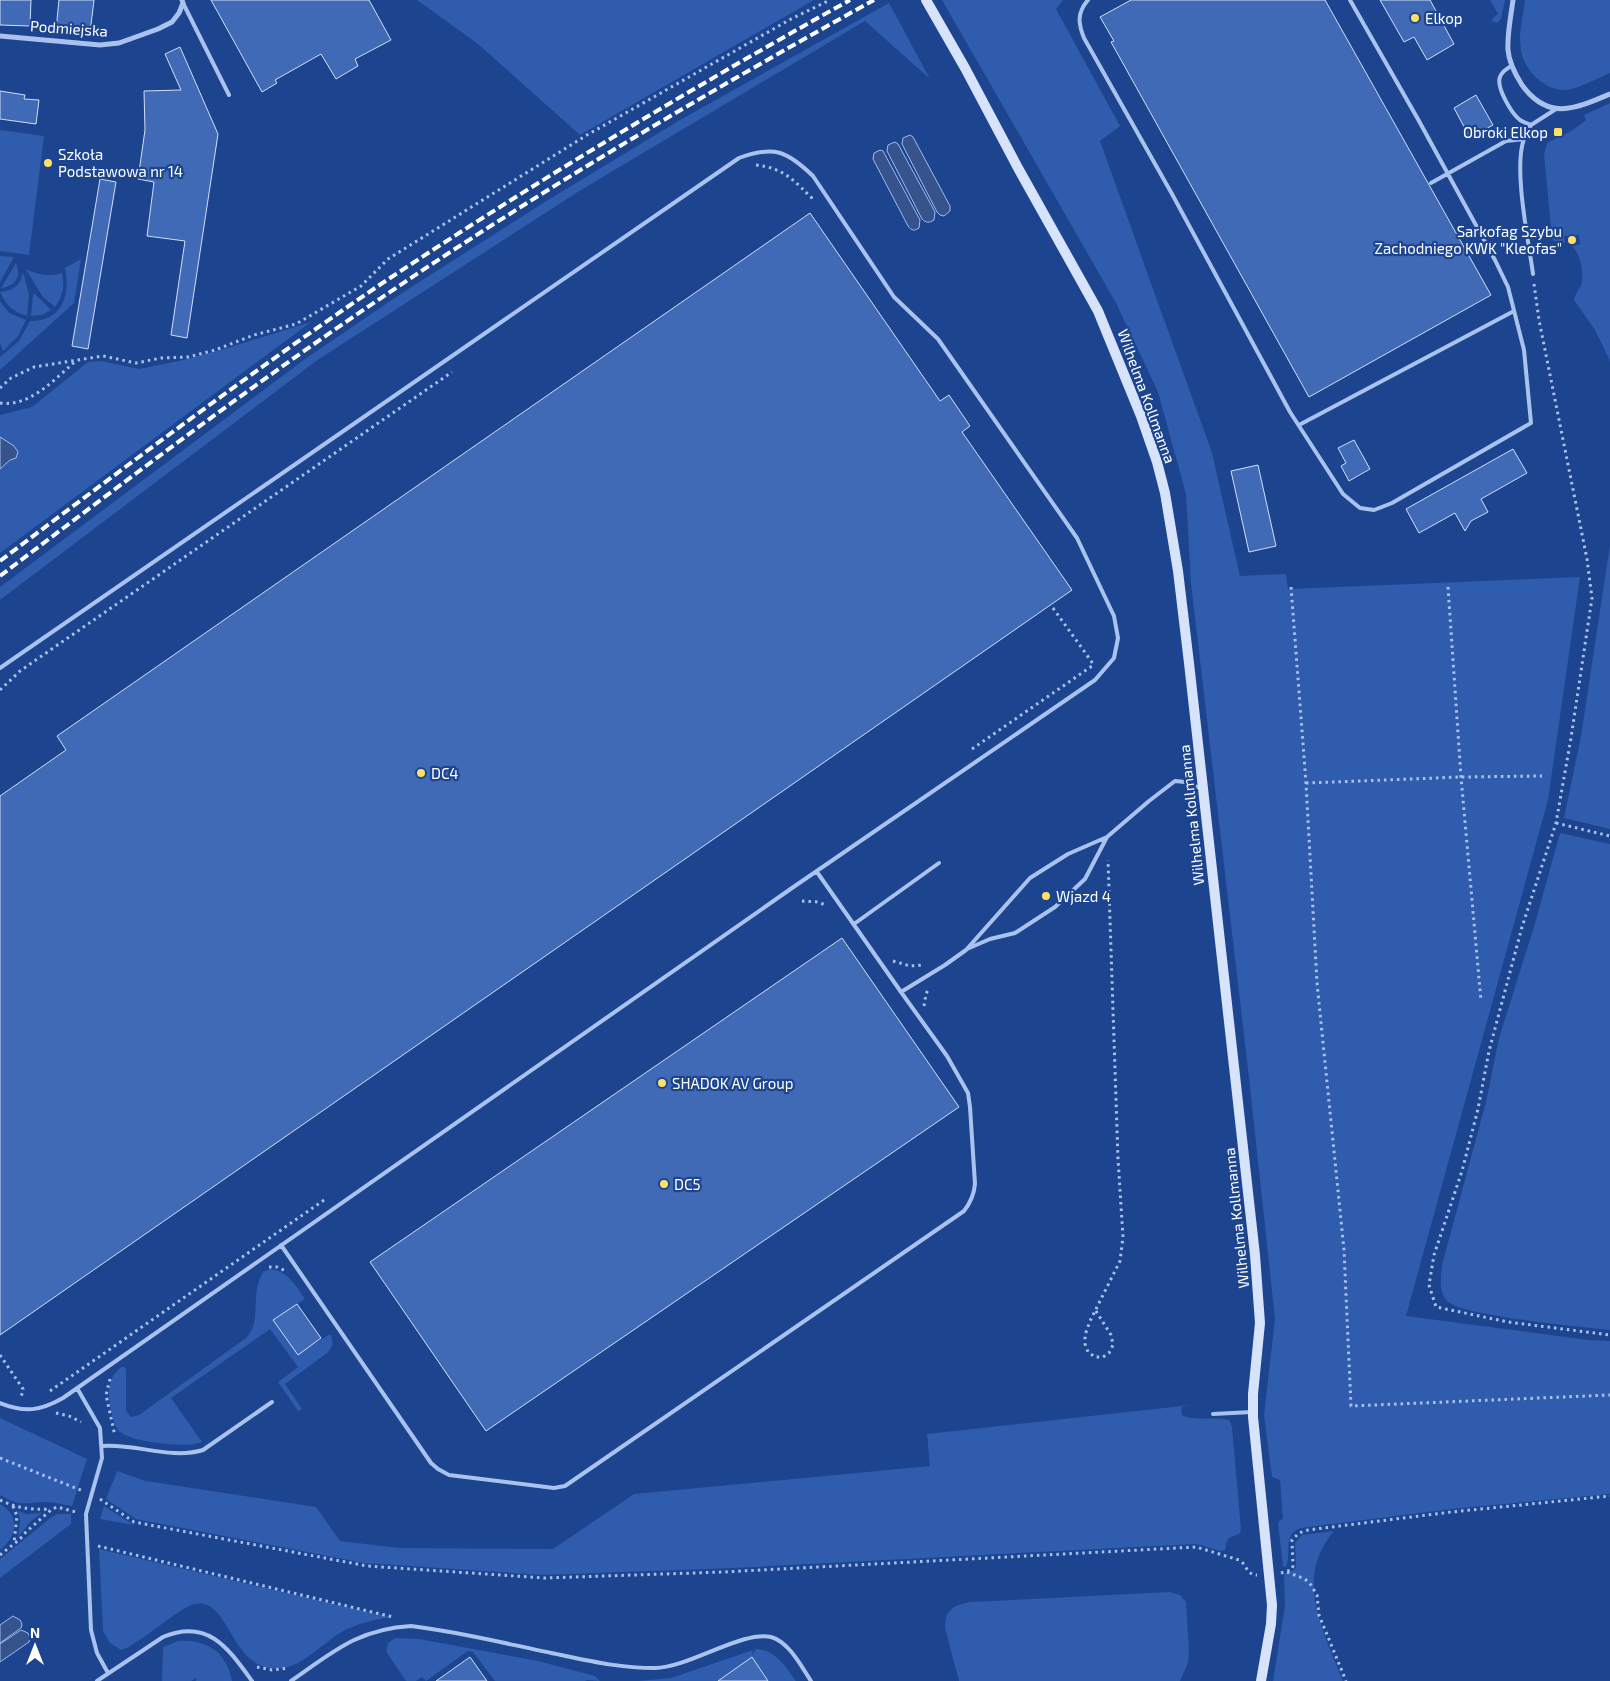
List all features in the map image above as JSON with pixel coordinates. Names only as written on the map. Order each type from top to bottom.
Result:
[{"type":"street","name":"Wilhelma Kollmanna","points":[[926,0],[1098,311],[1150,438],[1164,493],[1178,571],[1204,790],[1259,1298],[1260,1334],[1252,1412],[1272,1611],[1261,1681]]},
{"type":"street","points":[[1513,0],[1508,46],[1511,66],[1520,82],[1535,100],[1544,106],[1556,109],[1578,107],[1610,94]]},
{"type":"street","name":"Podmiejska","points":[[0,36],[100,45],[119,43],[136,38],[172,22],[180,13],[183,2]]},
{"type":"lane","points":[[1088,0],[1080,13],[1079,26],[1084,38],[1181,210],[1290,412],[1344,494],[1360,508],[1374,510],[1392,503],[1531,423],[1524,350],[1508,288],[1495,260],[1419,121],[1350,0]]},
{"type":"lane","points":[[183,2],[229,95]]},
{"type":"lane","points":[[1511,66],[1499,78],[1499,85],[1512,110],[1520,120],[1531,126]]},
{"type":"lane","points":[[1533,274],[1522,189],[1522,150],[1524,139],[1531,126],[1556,109]]},
{"type":"lane","points":[[1431,183],[1506,141],[1524,139]]},
{"type":"lane","points":[[0,668],[739,158],[757,151],[780,152],[797,160],[813,176],[894,296],[944,347],[1077,538],[1114,616],[1118,638],[1114,658],[1095,680],[77,1388],[50,1405],[35,1409],[21,1410],[0,1403]]},
{"type":"lane","points":[[1299,425],[1514,311]]},
{"type":"lane","points":[[901,992],[966,950],[1030,878],[1068,854],[1107,837],[1149,800],[1175,782],[1185,782],[1204,790]]},
{"type":"lane","points":[[966,950],[990,940],[1015,934],[1055,907],[1085,879],[1107,837]]},
{"type":"lane","points":[[854,924],[939,863]]},
{"type":"lane","points":[[281,1245],[431,1463],[438,1470],[449,1475],[554,1488],[566,1486],[964,1212],[971,1202],[975,1184],[968,1093],[947,1056],[817,872]]},
{"type":"lane","points":[[77,1388],[100,1428],[102,1446],[102,1458],[86,1514],[91,1630],[97,1653],[108,1673]]},
{"type":"lane","points":[[102,1446],[116,1445],[172,1453],[204,1450],[272,1402]]},
{"type":"lane","points":[[1213,1414],[1252,1412]]},
{"type":"lane","points":[[291,1681],[362,1635],[382,1629],[412,1626],[619,1667],[658,1668],[692,1659],[744,1640],[759,1636],[771,1637],[782,1642],[811,1681]]},
{"type":"lane","points":[[97,1681],[163,1638],[175,1632],[188,1631],[207,1634],[219,1641],[230,1651],[252,1681]]},
{"type":"path","points":[[0,388],[11,378],[34,367],[103,356],[136,363],[162,358],[188,357],[216,350],[254,335],[296,324],[361,286],[388,259],[587,134],[791,19],[830,0]]},
{"type":"path","points":[[747,166],[769,167],[782,171],[817,202]]},
{"type":"path","points":[[1533,274],[1540,320],[1587,559],[1592,598],[1572,738],[1556,823],[1522,926],[1489,1051],[1478,1109],[1464,1162],[1434,1255],[1428,1285],[1436,1307],[1508,1322],[1610,1335]]},
{"type":"path","points":[[0,402],[21,401],[32,397],[78,360]]},
{"type":"path","points":[[0,690],[20,671],[459,367]]},
{"type":"path","points":[[1291,587],[1306,783],[1317,983],[1344,1250],[1351,1406],[1610,1395]]},
{"type":"path","points":[[1448,587],[1461,777],[1481,1000]]},
{"type":"path","points":[[1053,608],[1094,664]]},
{"type":"path","points":[[965,754],[1098,661]]},
{"type":"path","points":[[1306,783],[1542,776]]},
{"type":"path","points":[[1556,823],[1610,836]]},
{"type":"path","points":[[1096,1311],[1111,1335],[1113,1345],[1103,1357],[1095,1357],[1088,1352],[1086,1335],[1090,1321],[1120,1261],[1124,1237],[1118,1158],[1107,837]]},
{"type":"path","points":[[890,959],[894,962],[910,966],[928,964]]},
{"type":"path","points":[[924,1008],[926,994],[932,984]]},
{"type":"path","points":[[44,1395],[330,1196]]},
{"type":"path","points":[[264,1269],[271,1266],[277,1267],[290,1274]]},
{"type":"path","points":[[0,1355],[23,1388],[22,1397]]},
{"type":"path","points":[[113,1372],[106,1387],[106,1395],[116,1445]]},
{"type":"path","points":[[17,1400],[22,1397],[28,1398]]},
{"type":"path","points":[[0,1458],[92,1494],[134,1522],[366,1566],[535,1578],[722,1572],[1196,1547],[1239,1560],[1243,1562],[1249,1573],[1258,1575]]},
{"type":"path","points":[[100,1506],[104,1493]]},
{"type":"path","points":[[1281,1573],[1291,1570],[1293,1566],[1292,1540],[1299,1533],[1308,1530],[1451,1512],[1610,1496]]},
{"type":"path","points":[[0,1500],[13,1506],[37,1510],[63,1508]]},
{"type":"path","points":[[13,1506],[17,1516],[14,1544]]},
{"type":"path","points":[[0,1555],[52,1509]]},
{"type":"path","points":[[97,1537],[97,1546],[396,1617]]},
{"type":"path","points":[[1287,1572],[1305,1580],[1311,1585],[1317,1595],[1320,1614],[1346,1681]]},
{"type":"shaded area","points":[[417,0],[814,0],[580,135],[478,44]]},
{"type":"shaded area","points":[[942,0],[1063,0],[1056,9],[1120,126],[1100,141],[1212,453],[1240,576],[1286,574],[1288,589],[1580,577],[1548,800],[1406,1316],[1588,1340],[1610,1341],[1610,1494],[1451,1509],[1301,1528],[1291,1535],[1288,1562],[1286,1567],[1283,1566],[1278,1523],[1283,1519],[1280,1480],[1272,1477],[1264,1415],[1275,1319],[1191,583],[1186,494],[1158,392],[1116,303]]},
{"type":"shaded area","points":[[1490,0],[1505,0],[1501,19],[1497,23],[1492,21],[1498,14]]},
{"type":"shaded area","points":[[1525,0],[1610,0],[1610,73],[1581,86],[1562,90],[1546,85],[1538,80],[1523,58],[1520,44]]},
{"type":"shaded area","points":[[889,3],[930,79],[865,21],[581,190],[316,361],[0,600],[0,587],[308,357],[402,293],[548,200],[680,120]]},
{"type":"shaded area","points":[[1610,103],[1610,361],[1595,330],[1574,300],[1582,280],[1580,259],[1572,246],[1580,244],[1579,235],[1564,236],[1565,243],[1554,241],[1552,238],[1544,154],[1547,143],[1573,130],[1586,120],[1584,115]]},
{"type":"shaded area","points":[[0,130],[44,136],[29,255],[0,251]]},
{"type":"shaded area","points":[[910,135],[913,137],[950,206],[950,211],[944,216],[937,212],[902,144],[903,138]]},
{"type":"shaded area","points":[[895,142],[898,144],[935,212],[934,220],[932,221],[926,222],[922,219],[887,151],[888,145]]},
{"type":"shaded area","points":[[880,150],[883,151],[920,220],[919,228],[917,229],[912,230],[908,226],[873,159],[874,153]]},
{"type":"shaded area","points":[[0,256],[14,257],[0,282]]},
{"type":"shaded area","points":[[81,259],[74,303],[0,370],[0,357],[19,341],[30,321],[50,317],[62,305],[67,288],[65,268]]},
{"type":"shaded area","points":[[16,263],[18,276],[16,280],[10,286],[1,288]]},
{"type":"shaded area","points":[[26,269],[44,275],[62,273],[63,291],[55,307],[42,296]]},
{"type":"shaded area","points":[[23,272],[29,294],[27,316],[10,307],[0,292],[16,286]]},
{"type":"shaded area","points":[[33,294],[51,310],[42,315],[31,316]]},
{"type":"shaded area","points":[[0,301],[9,313],[26,320],[18,336],[3,351],[0,342]]},
{"type":"shaded area","points":[[311,322],[0,553],[0,415],[32,407],[88,362],[101,361],[139,369],[224,349]]},
{"type":"shaded area","points":[[0,437],[14,446],[18,452],[16,458],[10,460],[0,469]]},
{"type":"shaded area","points":[[1610,545],[1610,829],[1564,818],[1581,736]]},
{"type":"shaded area","points":[[1560,833],[1610,844],[1610,1330],[1476,1312],[1448,1302],[1443,1294],[1441,1284],[1442,1265],[1486,1102],[1499,1038],[1534,927]]},
{"type":"shaded area","points":[[270,1269],[287,1276],[305,1299],[273,1320],[297,1354],[330,1334],[332,1339],[332,1346],[327,1353],[285,1384],[302,1409],[298,1411],[278,1382],[298,1367],[270,1329],[171,1398],[202,1442],[173,1445],[136,1439],[120,1432],[112,1415],[109,1395],[113,1376],[117,1371],[123,1366],[126,1369],[126,1411],[131,1417],[139,1415],[246,1338],[254,1324],[259,1281],[263,1272]]},
{"type":"shaded area","points":[[1191,1405],[1181,1407],[1182,1415],[1193,1418],[1229,1420],[1232,1427],[1241,1529],[1240,1533],[1228,1539],[1225,1550],[1221,1551],[1196,1544],[734,1568],[543,1575],[364,1563],[136,1519],[106,1499],[117,1471],[146,1481],[316,1507],[340,1541],[399,1548],[553,1549],[634,1494],[930,1466],[927,1434]]},
{"type":"shaded area","points":[[0,1418],[87,1459],[72,1506],[50,1502],[19,1503],[0,1495]]},
{"type":"shaded area","points":[[0,1504],[11,1514],[14,1520],[14,1527],[10,1539],[0,1550]]},
{"type":"shaded area","points":[[104,1506],[134,1525],[100,1519]]},
{"type":"shaded area","points":[[18,1511],[27,1514],[42,1513],[31,1521],[18,1537],[20,1521]]},
{"type":"shaded area","points":[[58,1514],[71,1514],[71,1524],[0,1578],[0,1559]]},
{"type":"shaded area","points":[[1334,1531],[1322,1549],[1315,1568],[1314,1587],[1321,1625],[1343,1681],[1273,1681],[1285,1606],[1284,1574],[1294,1570],[1296,1567],[1295,1543],[1302,1535]]},
{"type":"shaded area","points":[[99,1549],[390,1617],[352,1627],[340,1633],[304,1659],[281,1668],[263,1666],[250,1658],[239,1646],[214,1609],[203,1604],[189,1606],[129,1647],[121,1650],[110,1643],[103,1631]]},
{"type":"shaded area","points":[[1170,1592],[1180,1595],[1186,1602],[1189,1650],[1188,1663],[1180,1681],[959,1681],[945,1628],[947,1616],[955,1607],[971,1602]]},
{"type":"shaded area","points":[[13,1616],[20,1620],[21,1628],[0,1643],[0,1625]]},
{"type":"shaded area","points":[[21,1630],[28,1633],[29,1642],[0,1662],[0,1644]]},
{"type":"shaded area","points":[[395,1638],[419,1639],[538,1661],[595,1676],[600,1681],[495,1681],[473,1652],[468,1651],[426,1681],[422,1677],[416,1681],[406,1681],[387,1653],[388,1644]]},
{"type":"shaded area","points":[[178,1641],[198,1642],[214,1649],[225,1662],[232,1681],[196,1681],[196,1678],[191,1681],[162,1681],[163,1647]]},
{"type":"shaded area","points":[[756,1649],[769,1652],[775,1656],[796,1681],[768,1681],[752,1658],[718,1681],[638,1681],[671,1678],[753,1650],[752,1656]]},
{"type":"building","points":[[0,0],[31,0],[30,26],[0,25]]},
{"type":"building","points":[[59,0],[94,0],[90,33],[56,30]]},
{"type":"building","points":[[211,0],[369,0],[391,40],[355,59],[358,66],[336,79],[321,54],[275,80],[277,83],[262,92]]},
{"type":"building","points":[[1131,0],[1325,0],[1491,295],[1309,397],[1111,42],[1114,41],[1100,17]]},
{"type":"building","name":"Elkop","points":[[1380,0],[1430,0],[1454,44],[1427,60],[1414,37],[1404,42]]},
{"type":"building","points":[[180,47],[218,134],[187,338],[171,335],[185,241],[147,236],[154,182],[138,179],[145,130],[144,91],[181,90],[165,54]]},
{"type":"building","points":[[0,91],[25,95],[24,99],[39,100],[36,124],[0,119]]},
{"type":"building","points":[[1476,95],[1493,125],[1470,138],[1454,108]]},
{"type":"building","points":[[100,179],[116,182],[88,349],[72,346]]},
{"type":"building","name":"DC4","points":[[810,213],[940,401],[949,395],[970,426],[962,432],[1072,590],[0,1335],[0,796],[66,750],[57,736]]},
{"type":"building","points":[[1354,440],[1370,469],[1349,481],[1341,466],[1346,463],[1338,448]]},
{"type":"building","points":[[1513,449],[1527,473],[1481,499],[1488,512],[1471,521],[1465,531],[1455,513],[1419,533],[1406,509]]},
{"type":"building","points":[[1258,465],[1276,546],[1249,552],[1231,471]]},
{"type":"building","name":"DC5","points":[[842,938],[959,1107],[486,1431],[370,1262]]},
{"type":"building","points":[[297,1304],[321,1338],[298,1355],[273,1320]]},
{"type":"building","points":[[470,1657],[487,1681],[436,1681]]},
{"type":"building","points":[[752,1657],[768,1681],[718,1681]]},
{"type":"railway","points":[[0,561],[236,386],[332,317],[438,246],[612,138],[850,0]]},
{"type":"railway","points":[[0,576],[240,397],[337,328],[446,255],[627,142],[874,0]]},
{"type":"place","name":"Elkop","points":[[1415,18]]},
{"type":"place","name":"Obroki Elkop","points":[[1558,132]]},
{"type":"place","name":"Szkoła Podstawowa nr 14","points":[[48,163]]},
{"type":"place","name":"Sarkofag Szybu Zachodniego KWK \"Kleofas\"","points":[[1572,240]]},
{"type":"place","name":"DC4","points":[[421,773]]},
{"type":"place","name":"Wjazd 4","points":[[1046,896]]},
{"type":"place","name":"SHADOK AV Group","points":[[662,1083]]},
{"type":"place","name":"DC5","points":[[664,1184]]}]
